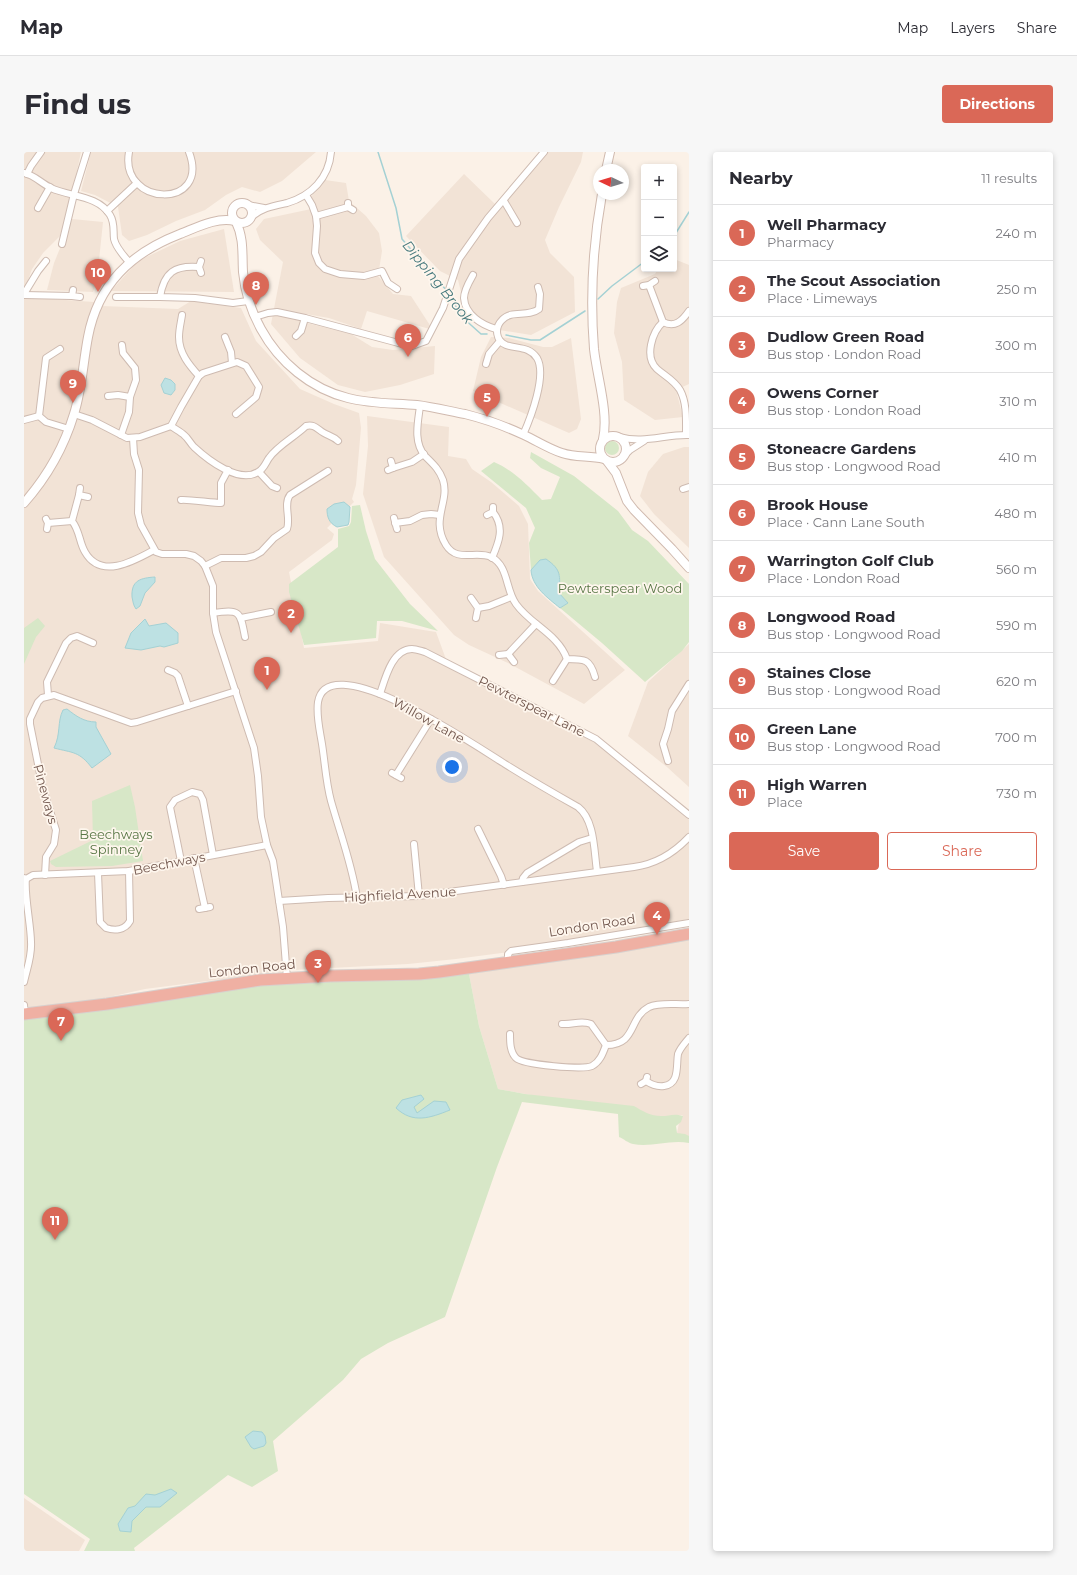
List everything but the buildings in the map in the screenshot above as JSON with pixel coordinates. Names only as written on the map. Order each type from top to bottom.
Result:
[{"type":"highway","name":"London Road","points":[[24,1011],[107,1004],[211,987],[287,978],[420,974],[616,947],[689,934]]},
{"type":"street","points":[[41,152],[26,173],[50,187],[95,202],[107,211],[113,222],[116,244],[129,262]]},
{"type":"street","points":[[62,244],[74,194],[87,152]]},
{"type":"street","points":[[129,152],[129,166],[137,183],[158,194],[170,195],[185,187],[191,176],[192,161],[189,152]]},
{"type":"street","points":[[24,503],[54,462],[69,429],[74,414],[93,317],[106,290],[117,274],[129,262],[149,248],[172,237],[224,219],[245,222],[266,208],[306,195],[313,190],[322,179],[328,168],[331,152]]},
{"type":"street","points":[[255,317],[272,312],[305,318],[391,342],[412,346],[426,341],[443,308],[459,259],[488,218],[504,201],[544,152]]},
{"type":"street","points":[[607,164],[610,152]]},
{"type":"street","points":[[107,211],[137,183]]},
{"type":"street","points":[[38,210],[50,187]]},
{"type":"street","points":[[306,195],[316,216],[317,226],[315,252],[319,263],[325,269],[340,274],[364,276],[382,271],[386,281],[397,289]]},
{"type":"street","points":[[601,200],[596,231],[593,319],[594,349],[605,416],[605,428],[599,449],[620,481]]},
{"type":"street","points":[[504,201],[517,223]]},
{"type":"street","points":[[215,221],[242,202],[248,205],[266,208]]},
{"type":"street","points":[[243,243],[250,219],[251,210],[248,205]]},
{"type":"street","points":[[233,207],[231,212],[242,234],[243,270],[248,301],[255,317],[262,330],[283,359],[297,373],[313,384],[332,393],[348,398],[382,403],[420,406],[472,416],[523,435],[565,454],[615,462],[645,440]]},
{"type":"street","points":[[316,216],[350,207]]},
{"type":"street","points":[[24,294],[46,261]]},
{"type":"street","points":[[160,297],[164,282],[170,272],[181,267],[200,267]]},
{"type":"street","points":[[473,275],[466,290],[464,299],[466,306],[478,321],[487,327],[496,329]]},
{"type":"street","points":[[655,280],[646,286],[663,322],[672,325],[676,324],[682,321],[689,312]]},
{"type":"street","points":[[523,435],[532,413],[540,378],[541,369],[539,361],[531,352],[522,348],[505,345],[500,341],[496,329],[502,320],[512,314],[526,315],[534,313],[539,309],[540,294],[538,287]]},
{"type":"street","points":[[24,294],[72,293],[80,297]]},
{"type":"street","points":[[116,297],[195,298],[233,303],[248,301]]},
{"type":"street","points":[[182,315],[179,337],[180,346],[188,362],[199,376]]},
{"type":"street","points":[[296,336],[301,330],[305,318]]},
{"type":"street","points":[[580,456],[602,440],[613,435],[628,440],[645,440],[665,436],[687,435],[686,410],[682,396],[673,380],[657,369],[652,360],[652,339],[656,329],[663,322]]},
{"type":"street","points":[[225,337],[231,352],[232,363]]},
{"type":"street","points":[[486,364],[489,354],[500,341]]},
{"type":"street","points":[[121,435],[129,412],[130,397],[136,380],[135,368],[122,353],[122,345]]},
{"type":"street","points":[[39,416],[46,358],[60,349]]},
{"type":"street","points":[[172,426],[199,376],[203,373],[237,362],[246,366],[259,387],[256,397],[236,414]]},
{"type":"street","points":[[682,396],[689,393]]},
{"type":"street","points":[[108,396],[118,395],[130,397]]},
{"type":"street","points":[[420,406],[417,435],[424,454],[440,471],[444,482],[440,515],[440,530],[447,547],[458,555],[482,555],[492,558],[501,566],[504,571],[511,596],[523,613],[561,646],[567,659]]},
{"type":"street","points":[[74,414],[92,420],[121,435],[133,438],[140,438],[172,426],[184,434],[193,446],[206,456],[239,475],[259,472],[274,451],[306,426],[311,425],[316,427],[338,441]]},
{"type":"street","points":[[39,416],[46,422],[69,429]]},
{"type":"street","points":[[24,420],[39,416]]},
{"type":"street","points":[[605,416],[625,444],[626,449],[619,472],[620,481],[627,502],[689,568]]},
{"type":"street","points":[[133,438],[134,454],[139,470],[138,513],[141,525],[154,550],[162,554],[186,554],[194,556],[205,566],[213,586],[213,613],[220,646],[254,748],[261,817],[267,845],[273,861],[279,901],[287,978]]},
{"type":"street","points":[[391,461],[390,469],[412,462],[424,454]]},
{"type":"street","points":[[181,500],[185,499],[223,504],[221,483],[228,470]]},
{"type":"street","points":[[205,566],[221,558],[246,558],[254,556],[261,552],[274,538],[290,531],[287,499],[290,495],[328,471]]},
{"type":"street","points":[[259,472],[272,486],[277,488]]},
{"type":"street","points":[[80,488],[72,521],[78,530],[85,552],[93,561],[103,566],[113,567],[128,563],[154,550]]},
{"type":"street","points":[[79,495],[88,497]]},
{"type":"street","points":[[491,511],[498,520],[500,532],[497,546],[492,558]]},
{"type":"street","points":[[395,523],[410,521],[422,515],[440,515]]},
{"type":"street","points":[[47,524],[72,521]]},
{"type":"street","points":[[478,608],[489,606],[511,596]]},
{"type":"street","points":[[471,598],[478,608],[476,618]]},
{"type":"street","points":[[213,613],[230,611],[237,613],[241,618],[245,637]]},
{"type":"street","points":[[241,618],[271,612]]},
{"type":"street","points":[[499,655],[508,654],[536,624]]},
{"type":"street","points":[[93,642],[77,636],[71,638],[66,643],[47,682],[48,696],[61,697],[131,723],[236,691]]},
{"type":"street","name":"Pewterspear Lane","points":[[380,694],[388,671],[398,653],[411,649],[424,652],[596,739],[689,815]]},
{"type":"street","points":[[508,654],[514,662]]},
{"type":"street","points":[[567,659],[588,662],[592,666],[595,677]]},
{"type":"street","points":[[554,681],[567,659]]},
{"type":"street","points":[[168,670],[178,676],[188,706]]},
{"type":"street","points":[[665,758],[663,744],[672,711],[689,684]]},
{"type":"street","name":"Willow Lane","points":[[357,898],[346,845],[330,794],[318,716],[318,703],[324,692],[332,686],[346,685],[380,694],[415,709],[581,810],[588,820],[592,838]]},
{"type":"street","name":"Pineways","points":[[45,874],[46,857],[54,844],[56,830],[43,789],[30,724],[32,713],[38,702],[42,698],[48,696]]},
{"type":"street","points":[[396,775],[431,719]]},
{"type":"street","points":[[180,861],[170,807],[175,800],[192,792],[200,794],[203,800],[213,855]]},
{"type":"street","points":[[478,829],[504,885]]},
{"type":"street","name":"Highfield Avenue","points":[[279,901],[419,896],[634,867],[652,863],[667,855],[689,837]]},
{"type":"street","points":[[522,882],[527,873],[579,842],[592,838],[597,871]]},
{"type":"street","points":[[414,844],[419,896]]},
{"type":"street","name":"Beechways","points":[[25,879],[30,876],[45,874],[129,871],[267,845]]},
{"type":"street","points":[[194,858],[205,908]]},
{"type":"street","points":[[98,873],[100,922],[106,928],[118,929],[124,927],[130,921],[129,871]]},
{"type":"street","points":[[24,982],[29,966],[31,941],[25,879]]},
{"type":"street","name":"London Road","points":[[508,962],[508,954],[511,951],[689,923]]},
{"type":"street","points":[[606,1045],[617,1045],[627,1038],[639,1016],[649,1008],[656,1005],[689,1004]]},
{"type":"street","points":[[561,1023],[588,1023],[596,1029],[606,1045]]},
{"type":"street","points":[[511,1033],[512,1049],[517,1059],[543,1064],[578,1068],[590,1067],[600,1058],[606,1045]]},
{"type":"street","points":[[645,1081],[659,1086],[667,1086],[672,1082],[676,1076],[679,1053],[689,1038]]},
{"type":"shaded area","points":[[24,152],[81,152],[75,181],[60,236],[43,253],[32,269],[25,289],[24,289]]},
{"type":"shaded area","points":[[91,152],[316,152],[282,181],[260,192],[242,187],[226,195],[205,210],[176,221],[147,235],[129,241],[122,235],[118,207],[95,195],[81,191]]},
{"type":"shaded area","points":[[547,152],[583,152],[581,162],[545,240],[550,253],[574,277],[575,312],[531,335],[487,328],[466,312],[458,280],[440,271],[406,236],[464,174],[495,204],[506,192],[509,196]]},
{"type":"shaded area","points":[[325,180],[346,183],[349,201],[366,216],[379,233],[382,251],[378,276],[393,294],[411,296],[433,330],[367,311],[361,329],[329,318],[306,314],[307,323],[351,334],[372,347],[393,350],[435,346],[434,374],[400,385],[365,392],[338,385],[300,358],[271,324],[283,262],[260,240],[256,229],[264,219],[316,208],[311,197]]},
{"type":"shaded area","points":[[72,219],[103,222],[97,280],[93,292],[47,290],[54,263]]},
{"type":"shaded area","points":[[224,229],[234,292],[111,291],[138,261],[180,241]]},
{"type":"shaded area","points":[[677,260],[689,265],[689,384],[676,390],[683,417],[655,420],[624,400],[622,362],[614,333],[617,302],[621,288],[655,274],[656,272],[677,272]]},
{"type":"shaded area","points":[[24,297],[94,302],[102,306],[178,309],[191,301],[241,308],[256,341],[300,389],[359,413],[361,428],[356,485],[352,499],[354,502],[327,528],[334,534],[332,540],[289,572],[304,648],[378,641],[380,623],[436,632],[447,662],[595,743],[689,820],[689,919],[509,952],[456,959],[408,964],[292,970],[145,989],[24,1016]]},
{"type":"shaded area","points":[[491,337],[509,338],[543,347],[552,347],[571,338],[581,419],[577,429],[569,433],[473,391],[481,357]]},
{"type":"shaded area","points":[[367,416],[449,427],[448,456],[466,459],[472,469],[491,482],[519,506],[528,524],[530,579],[538,591],[625,670],[584,704],[508,663],[469,645],[454,635],[384,557],[363,494],[368,446]]},
{"type":"shaded area","points":[[684,447],[689,447],[689,548],[654,514],[640,496],[648,472],[663,454]]},
{"type":"shaded area","points":[[689,644],[689,787],[667,767],[628,736],[648,682]]},
{"type":"shaded area","points":[[689,939],[689,1138],[677,1133],[680,1118],[683,1115],[653,1118],[498,1089],[479,1026],[469,974]]},
{"type":"shaded area","points":[[24,1498],[85,1540],[79,1551],[24,1551]]},
{"type":"green space","points":[[609,441],[615,441],[619,445],[619,451],[615,455],[609,455],[605,451],[605,445]]},
{"type":"green space","name":"Pewterspear Wood","points":[[531,452],[574,476],[618,511],[632,530],[648,541],[689,584],[689,642],[682,651],[645,682],[560,608],[568,603],[559,593],[560,576],[540,560],[531,570],[529,543],[535,528],[526,508],[481,471],[494,462],[514,474],[542,500],[551,499],[560,477],[541,468],[530,458]]},
{"type":"green space","points":[[360,505],[375,559],[410,604],[438,631],[402,621],[377,621],[376,638],[304,645],[289,592],[289,584],[338,547],[338,529],[349,526],[351,522],[352,506]]},
{"type":"green space","points":[[38,618],[45,626],[36,637],[24,664],[24,628]]},
{"type":"green space","name":"Beechways Spinney","points":[[130,785],[135,807],[143,861],[112,866],[56,867],[51,864],[50,861],[93,840],[92,801]]},
{"type":"green space","points":[[407,974],[469,974],[479,1026],[498,1089],[525,1094],[634,1106],[647,1113],[657,1116],[680,1115],[683,1116],[681,1122],[676,1126],[677,1133],[689,1136],[689,1143],[675,1142],[647,1145],[633,1144],[619,1137],[618,1114],[522,1102],[497,1167],[445,1317],[388,1343],[361,1359],[343,1380],[273,1441],[278,1471],[252,1487],[228,1475],[134,1548],[135,1551],[84,1551],[90,1539],[24,1494],[24,1016],[211,987]]},
{"type":"water","points":[[165,378],[171,380],[175,384],[175,390],[171,395],[164,393],[161,385]]},
{"type":"water","points":[[344,502],[350,507],[349,522],[348,525],[337,527],[329,520],[327,509],[334,504]]},
{"type":"water","points":[[546,559],[555,567],[559,574],[559,593],[568,603],[560,608],[541,592],[532,576],[531,570],[540,560]]},
{"type":"water","points":[[155,577],[155,582],[145,593],[140,606],[136,609],[132,597],[132,591],[135,583],[141,579]]},
{"type":"water","points":[[145,619],[149,626],[166,623],[178,633],[178,643],[164,647],[160,646],[141,650],[125,648],[131,633]]},
{"type":"water","points":[[67,709],[84,720],[96,722],[96,727],[111,754],[92,768],[83,758],[71,752],[54,748],[58,738],[61,715],[63,710]]},
{"type":"water","points":[[421,1095],[424,1099],[414,1107],[417,1113],[434,1101],[446,1102],[450,1110],[429,1117],[415,1118],[402,1113],[396,1108],[402,1100]]},
{"type":"water","points":[[253,1431],[262,1432],[265,1436],[266,1443],[264,1446],[254,1449],[251,1447],[245,1437]]},
{"type":"water","points":[[171,1489],[177,1493],[160,1507],[146,1507],[132,1521],[131,1532],[120,1531],[118,1524],[128,1508],[135,1506],[146,1494],[155,1495]]},
{"type":"waterway","name":"Dipping Brook","points":[[378,152],[396,208],[402,239],[447,291]]},
{"type":"waterway","name":"Dipping Brook","points":[[677,231],[689,212]]},
{"type":"waterway","name":"Dipping Brook","points":[[598,299],[612,286],[641,264]]},
{"type":"waterway","name":"Dipping Brook","points":[[449,294],[462,317],[481,334],[487,334]]},
{"type":"waterway","name":"Dipping Brook","points":[[506,335],[531,340],[540,340],[585,311]]},
{"type":"place","name":"Green Lane","points":[[98,292]]},
{"type":"place","name":"Longwood Road","points":[[256,305]]},
{"type":"place","name":"Brook House","points":[[408,357]]},
{"type":"place","name":"Staines Close","points":[[73,403]]},
{"type":"place","name":"Stoneacre Gardens","points":[[487,417]]},
{"type":"place","name":"The Scout Association","points":[[291,633]]},
{"type":"place","name":"Well Pharmacy","points":[[267,690]]},
{"type":"place","name":"Owens Corner","points":[[657,935]]},
{"type":"place","name":"Dudlow Green Road","points":[[318,983]]},
{"type":"place","name":"Warrington Golf Club","points":[[61,1041]]},
{"type":"place","name":"High Warren","points":[[55,1240]]}]
